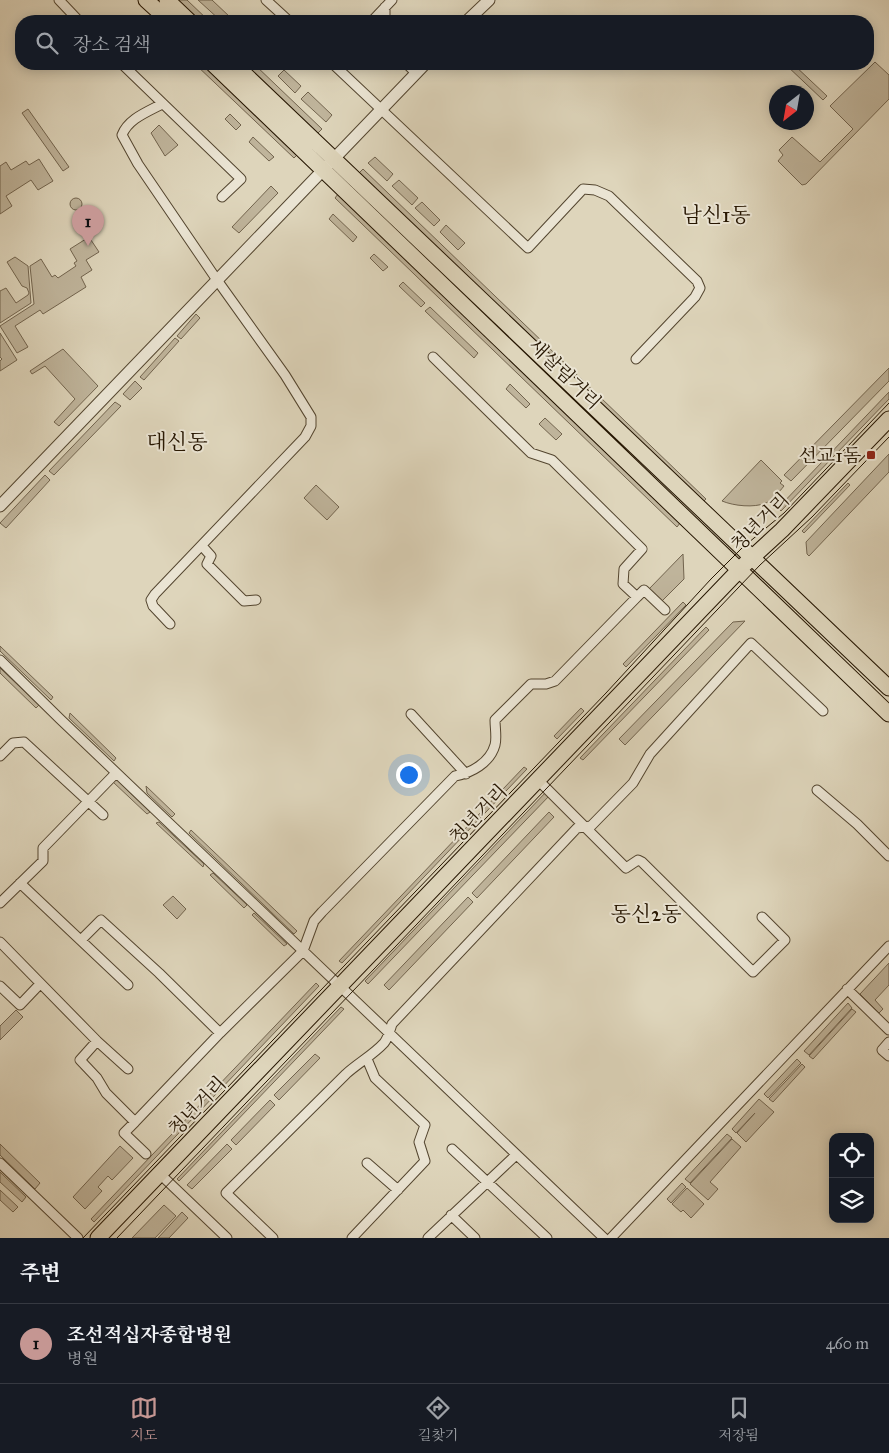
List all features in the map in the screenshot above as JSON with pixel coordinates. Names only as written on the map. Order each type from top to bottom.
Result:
[{"type":"main road","points":[[146,0],[162,15]]},
{"type":"main road","points":[[167,0],[183,15]]},
{"type":"main road","name":"새살림거리","points":[[219,70],[889,714]]},
{"type":"main road","name":"새살림거리","points":[[240,70],[889,688]]},
{"type":"main road","name":"청년거리","points":[[98,1238],[739,570],[782,530],[889,419]]},
{"type":"street","points":[[58,0],[74,15]]},
{"type":"street","points":[[266,0],[282,15]]},
{"type":"street","points":[[473,15],[489,0]]},
{"type":"street","points":[[378,15],[389,3]]},
{"type":"street","points":[[128,70],[241,179],[222,197]]},
{"type":"street","points":[[339,70],[528,248],[583,189],[595,190],[609,196],[697,281],[700,288],[695,297],[636,359]]},
{"type":"street","points":[[413,70],[416,73]]},
{"type":"street","points":[[0,506],[419,70]]},
{"type":"street","points":[[162,104],[138,117],[124,128],[122,135],[138,164],[285,375],[312,417],[311,426],[305,437],[154,594],[151,600],[153,606],[170,624]]},
{"type":"street","points":[[433,357],[531,453],[552,460],[642,549],[624,569],[623,584],[637,597]]},
{"type":"street","points":[[202,546],[211,556],[207,564],[244,601],[256,600]]},
{"type":"street","points":[[146,1154],[124,1133],[220,1033],[303,951],[314,921],[455,776],[466,774],[477,768],[492,753],[495,743],[495,720],[531,684],[546,684],[555,681],[644,590],[665,610]]},
{"type":"street","points":[[273,1238],[226,1193],[346,1074],[385,1042],[392,1024],[577,828],[591,826],[633,783],[650,754],[751,643],[824,711]]},
{"type":"street","points":[[0,660],[604,1238]]},
{"type":"street","points":[[411,714],[466,774]]},
{"type":"street","points":[[0,756],[13,743],[24,742],[103,815]]},
{"type":"street","points":[[0,903],[44,860],[43,848],[116,773]]},
{"type":"street","points":[[538,780],[626,868],[638,860],[642,862],[753,972],[785,940],[762,917]]},
{"type":"street","points":[[816,790],[857,824],[889,856]]},
{"type":"street","points":[[20,883],[128,985]]},
{"type":"street","points":[[81,940],[101,920],[159,973],[220,1033]]},
{"type":"street","points":[[0,942],[97,1041],[128,1069]]},
{"type":"street","points":[[611,1238],[889,946]]},
{"type":"street","points":[[0,986],[20,1005],[40,984]]},
{"type":"street","points":[[848,989],[889,1030]]},
{"type":"street","points":[[97,1041],[80,1060],[97,1078],[106,1094],[136,1122]]},
{"type":"street","points":[[889,1042],[882,1050],[889,1056]]},
{"type":"street","points":[[352,1238],[425,1161],[419,1142],[425,1125],[419,1117],[375,1078],[367,1058]]},
{"type":"street","points":[[452,1149],[547,1238]]},
{"type":"street","points":[[428,1238],[516,1155]]},
{"type":"street","points":[[0,1163],[78,1238]]},
{"type":"street","points":[[367,1163],[398,1190]]},
{"type":"street","points":[[160,1174],[227,1238]]},
{"type":"street","points":[[451,1215],[475,1238]]},
{"type":"shaded area","points":[[177,0],[187,0],[203,15],[193,15]]},
{"type":"shaded area","points":[[198,0],[212,0],[228,15],[214,15]]},
{"type":"shaded area","points":[[874,63],[889,75],[889,99],[806,184],[802,185],[778,161],[783,155],[779,150],[792,137],[820,162],[853,129],[830,106],[867,70],[874,70]]},
{"type":"shaded area","points":[[201,70],[208,70],[297,155],[294,158]]},
{"type":"shaded area","points":[[249,70],[260,70],[322,129],[317,134]]},
{"type":"shaded area","points":[[284,70],[301,86],[295,93],[278,76]]},
{"type":"shaded area","points":[[791,70],[799,70],[827,96],[823,100],[814,91],[814,85],[807,85]]},
{"type":"shaded area","points":[[308,92],[332,115],[326,122],[301,99]]},
{"type":"shaded area","points":[[28,109],[69,167],[63,171],[22,113]]},
{"type":"shaded area","points":[[230,114],[241,125],[236,130],[225,119]]},
{"type":"shaded area","points":[[159,125],[178,145],[165,156],[151,133]]},
{"type":"shaded area","points":[[253,137],[274,157],[269,161],[249,142]]},
{"type":"shaded area","points":[[375,157],[393,174],[387,181],[368,163]]},
{"type":"shaded area","points":[[39,159],[53,181],[38,190],[31,180],[6,196],[12,206],[0,214],[0,166],[6,162],[11,170],[26,161],[29,165]]},
{"type":"shaded area","points":[[363,169],[706,499],[701,504],[358,174]]},
{"type":"shaded area","points":[[399,180],[418,198],[412,205],[392,186]]},
{"type":"shaded area","points":[[271,186],[278,193],[239,233],[232,227]]},
{"type":"shaded area","points":[[338,194],[680,523],[677,527],[335,198]]},
{"type":"shaded area","points":[[74,198],[78,198],[82,204],[78,210],[74,210],[70,206],[70,202]]},
{"type":"shaded area","points":[[422,202],[440,220],[434,226],[415,208]]},
{"type":"shaded area","points":[[333,214],[357,237],[353,242],[329,219]]},
{"type":"shaded area","points":[[446,225],[465,243],[458,250],[440,232]]},
{"type":"shaded area","points":[[89,237],[99,252],[86,260],[92,270],[81,277],[86,287],[43,314],[40,310],[15,326],[28,347],[17,353],[0,326],[34,304],[30,266],[41,259],[52,277],[55,275],[58,278],[76,266],[74,263],[77,261],[70,249]]},
{"type":"shaded area","points":[[374,254],[388,267],[383,271],[370,258]]},
{"type":"shaded area","points":[[15,257],[28,266],[31,303],[0,323],[0,291],[6,288],[16,303],[29,293],[27,288],[22,286],[7,262]]},
{"type":"shaded area","points":[[403,282],[425,303],[421,307],[399,286]]},
{"type":"shaded area","points":[[430,307],[478,353],[474,358],[425,311]]},
{"type":"shaded area","points":[[196,314],[200,318],[181,339],[177,336]]},
{"type":"shaded area","points":[[0,333],[17,360],[0,371],[0,361],[2,359],[0,357]]},
{"type":"shaded area","points":[[175,338],[179,341],[144,380],[140,377]]},
{"type":"shaded area","points":[[63,349],[98,386],[59,426],[54,422],[75,399],[45,366],[32,374],[30,371]]},
{"type":"shaded area","points":[[889,368],[889,381],[791,481],[784,475]]},
{"type":"shaded area","points":[[135,381],[142,388],[130,400],[123,394]]},
{"type":"shaded area","points":[[510,384],[530,404],[526,408],[506,389]]},
{"type":"shaded area","points":[[889,392],[889,399],[781,511],[778,508]]},
{"type":"shaded area","points":[[115,402],[121,406],[54,475],[49,471]]},
{"type":"shaded area","points":[[545,418],[562,434],[556,440],[539,424]]},
{"type":"shaded area","points":[[889,454],[889,472],[809,556],[807,554],[806,542]]},
{"type":"shaded area","points":[[761,460],[782,481],[780,483],[784,486],[776,495],[766,503],[756,506],[738,505],[722,501]]},
{"type":"shaded area","points":[[45,475],[50,480],[6,528],[0,523]]},
{"type":"shaded area","points":[[848,483],[850,485],[804,533],[802,531]]},
{"type":"shaded area","points":[[316,485],[339,507],[327,520],[304,498]]},
{"type":"shaded area","points":[[683,554],[684,579],[662,601],[649,589]]},
{"type":"shaded area","points":[[683,602],[686,605],[626,667],[623,664]]},
{"type":"shaded area","points":[[745,621],[625,745],[619,739],[733,622]]},
{"type":"shaded area","points":[[706,627],[709,630],[583,760],[580,758]]},
{"type":"shaded area","points":[[0,646],[53,697],[51,700],[0,651]]},
{"type":"shaded area","points":[[0,668],[39,705],[36,708],[0,673]]},
{"type":"shaded area","points":[[581,708],[584,711],[557,739],[554,736]]},
{"type":"shaded area","points":[[70,713],[116,758],[114,761],[69,718]]},
{"type":"shaded area","points":[[524,767],[527,769],[342,963],[339,961]]},
{"type":"shaded area","points":[[116,779],[150,812],[147,814],[113,782]]},
{"type":"shaded area","points":[[146,786],[175,814],[172,817],[147,793]]},
{"type":"shaded area","points":[[547,791],[551,794],[368,984],[365,981]]},
{"type":"shaded area","points":[[549,812],[554,817],[477,898],[472,893]]},
{"type":"shaded area","points":[[159,822],[204,864],[203,867],[156,823]]},
{"type":"shaded area","points":[[191,830],[297,931],[294,934],[189,833]]},
{"type":"shaded area","points":[[213,873],[247,905],[244,908],[210,875]]},
{"type":"shaded area","points":[[173,896],[186,909],[177,919],[163,905]]},
{"type":"shaded area","points":[[468,897],[473,902],[389,990],[384,985]]},
{"type":"shaded area","points":[[254,913],[287,944],[284,946],[252,915]]},
{"type":"shaded area","points":[[889,963],[889,985],[875,1000],[883,1009],[879,1013],[860,994]]},
{"type":"shaded area","points":[[316,983],[319,986],[94,1222],[91,1219]]},
{"type":"shaded area","points":[[848,1003],[852,1008],[809,1055],[804,1051]]},
{"type":"shaded area","points":[[341,1007],[344,1009],[179,1181],[177,1179]]},
{"type":"shaded area","points":[[852,1009],[856,1012],[813,1059],[809,1056]]},
{"type":"shaded area","points":[[16,1010],[23,1017],[0,1040],[0,1026]]},
{"type":"shaded area","points":[[315,1054],[320,1058],[279,1100],[274,1095]]},
{"type":"shaded area","points":[[797,1059],[801,1063],[768,1098],[764,1094]]},
{"type":"shaded area","points":[[802,1064],[805,1067],[773,1102],[769,1099]]},
{"type":"shaded area","points":[[759,1099],[774,1112],[746,1142],[737,1133],[755,1113],[736,1133],[732,1129]]},
{"type":"shaded area","points":[[270,1100],[275,1105],[236,1145],[231,1140]]},
{"type":"shaded area","points":[[727,1134],[732,1138],[690,1183],[685,1179]]},
{"type":"shaded area","points":[[732,1139],[741,1147],[710,1182],[718,1189],[708,1200],[690,1184]]},
{"type":"shaded area","points":[[0,1144],[40,1183],[35,1189],[0,1155]]},
{"type":"shaded area","points":[[227,1144],[232,1149],[192,1189],[187,1185]]},
{"type":"shaded area","points":[[120,1146],[133,1158],[112,1180],[108,1176],[98,1187],[102,1191],[85,1209],[73,1197]]},
{"type":"shaded area","points":[[0,1172],[26,1197],[22,1202],[0,1182]]},
{"type":"shaded area","points":[[682,1183],[686,1187],[671,1203],[667,1199]]},
{"type":"shaded area","points":[[687,1188],[704,1204],[691,1218],[683,1210],[681,1212],[672,1204]]},
{"type":"shaded area","points":[[0,1190],[18,1207],[13,1212],[0,1200]]},
{"type":"shaded area","points":[[164,1205],[176,1216],[155,1238],[132,1238]]},
{"type":"shaded area","points":[[182,1212],[188,1218],[169,1238],[158,1238]]},
{"type":"tram line","points":[[83,1238],[606,693],[711,579],[742,548],[784,513],[889,403]]},
{"type":"tram line","points":[[117,1238],[760,565],[812,517],[889,437]]},
{"type":"place","name":"조선적십자종합병원","points":[[88,246]]},
{"type":"place","name":"선교1돔","points":[[871,455]]},
{"type":"district","name":"남신1동","points":[[716,215]]},
{"type":"district","name":"대신동","points":[[177,442]]},
{"type":"district","name":"동신2동","points":[[646,914]]}]
